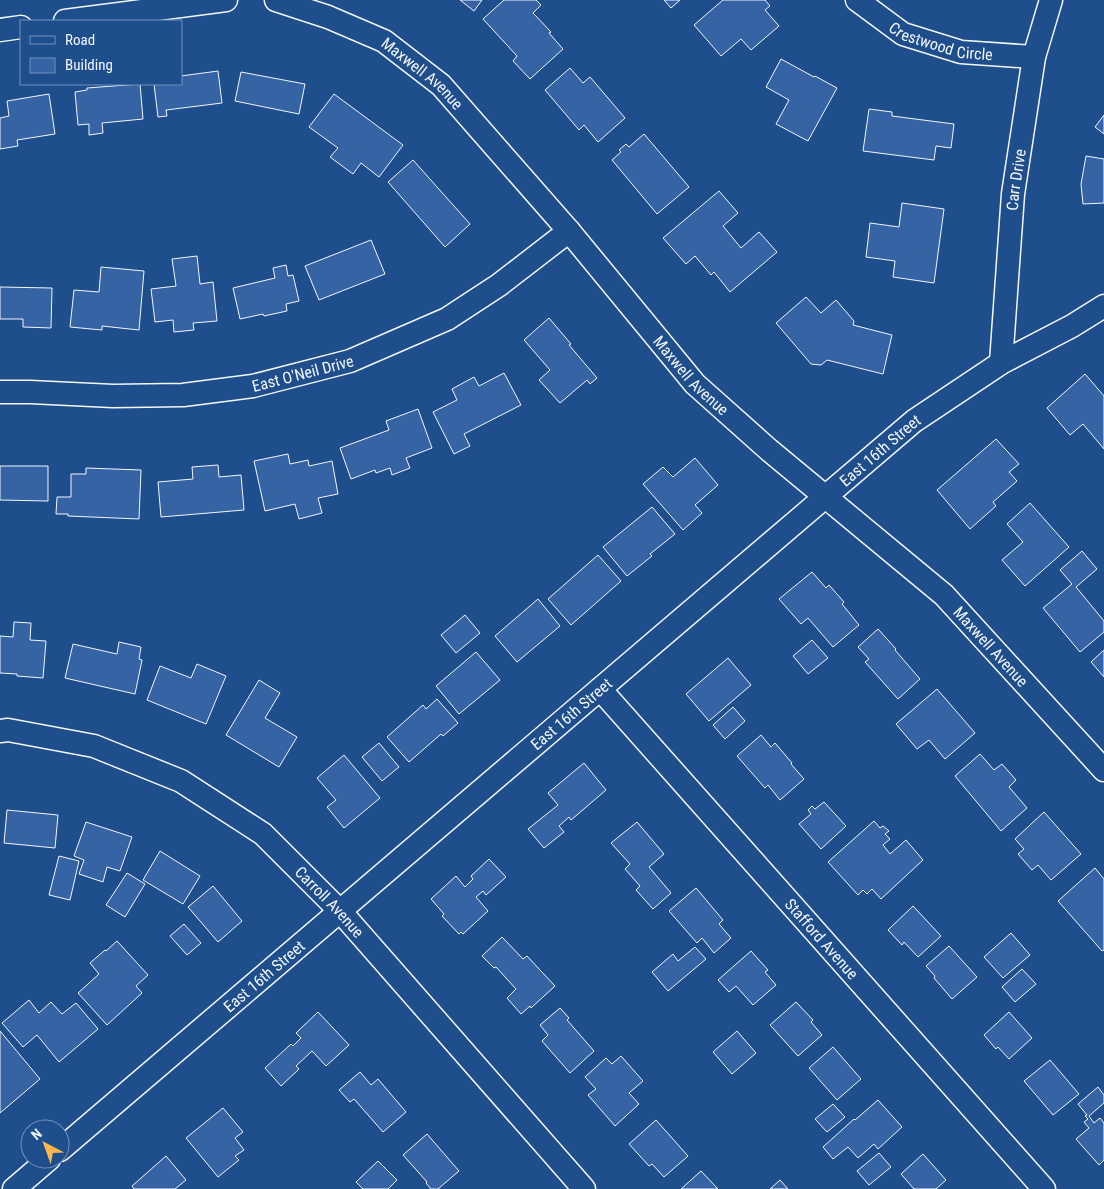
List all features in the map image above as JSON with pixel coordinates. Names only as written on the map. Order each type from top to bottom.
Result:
[{"type":"street","points":[[73,20],[226,0]]},
{"type":"street","name":"Maxwell Avenue","points":[[276,0],[328,17],[384,41],[442,84],[569,231],[695,384],[769,450],[944,595],[1104,770]]},
{"type":"street","name":"Crestwood Circle","points":[[857,0],[903,34],[962,52],[1034,57]]},
{"type":"street","name":"Carr Drive","points":[[1001,363],[1013,194],[1034,57],[1051,0]]},
{"type":"street","points":[[0,30],[20,27]]},
{"type":"street","name":"East O'Neil Drive","points":[[0,392],[113,396],[183,395],[253,386],[350,361],[447,319],[499,285],[569,231]]},
{"type":"street","name":"East 16th Street","points":[[70,1141],[914,421],[1001,363],[1072,326],[1104,306]]},
{"type":"street","name":"Stafford Avenue","points":[[600,689],[1044,1189]]},
{"type":"street","name":"Carroll Avenue","points":[[0,731],[8,730],[94,746],[180,781],[263,834],[340,911],[584,1189]]},
{"type":"street","points":[[14,1189],[37,1169]]},
{"type":"building","points":[[460,0],[482,0],[474,11]]},
{"type":"building","points":[[504,0],[536,0],[541,5],[533,13],[551,32],[549,33],[563,49],[530,79],[513,61],[517,56],[483,19]]},
{"type":"building","points":[[664,0],[680,0],[671,8]]},
{"type":"building","points":[[723,0],[765,0],[770,6],[765,10],[779,26],[751,50],[741,39],[721,56],[694,25]]},
{"type":"building","points":[[781,59],[837,88],[808,141],[776,124],[789,100],[766,87]]},
{"type":"building","points":[[570,68],[583,83],[590,77],[625,118],[598,142],[584,125],[579,130],[545,90]]},
{"type":"building","points":[[218,71],[222,103],[166,110],[167,116],[158,117],[154,85],[182,85],[182,76]]},
{"type":"building","points":[[241,72],[305,84],[299,114],[235,101]]},
{"type":"building","points":[[140,85],[143,119],[102,123],[103,133],[89,135],[89,124],[78,125],[75,92],[87,90],[87,88]]},
{"type":"building","points":[[49,94],[55,134],[17,140],[18,146],[0,149],[0,118],[9,116],[7,101]]},
{"type":"building","points":[[334,94],[403,145],[379,177],[361,163],[353,174],[330,157],[338,148],[309,127]]},
{"type":"building","points":[[869,109],[892,112],[892,116],[954,124],[951,148],[936,146],[934,160],[863,151]]},
{"type":"building","points":[[1104,115],[1104,134],[1095,127]]},
{"type":"building","points":[[644,134],[689,187],[657,214],[612,160],[621,152],[619,150],[626,144],[629,147]]},
{"type":"building","points":[[1086,156],[1104,159],[1104,203],[1083,204],[1081,184]]},
{"type":"building","points":[[413,160],[470,224],[445,247],[388,182]]},
{"type":"building","points":[[719,191],[738,213],[723,226],[741,248],[759,232],[777,252],[730,292],[714,272],[711,275],[695,256],[686,264],[663,238]]},
{"type":"building","points":[[902,203],[944,209],[934,283],[893,277],[895,261],[866,257],[870,223],[899,227]]},
{"type":"building","points":[[371,240],[385,274],[319,300],[305,266]]},
{"type":"building","points":[[197,256],[200,284],[213,282],[217,321],[193,323],[194,330],[174,332],[173,320],[155,322],[151,289],[176,286],[172,259]]},
{"type":"building","points":[[286,265],[288,276],[293,275],[299,301],[286,304],[287,311],[240,319],[233,288],[275,278],[273,268]]},
{"type":"building","points":[[101,267],[144,271],[139,330],[102,326],[102,330],[70,327],[74,290],[99,292]]},
{"type":"building","points":[[0,287],[52,288],[51,328],[23,327],[23,319],[0,319]]},
{"type":"building","points":[[806,297],[821,313],[836,300],[854,321],[853,325],[892,335],[883,374],[827,360],[821,365],[811,364],[776,323]]},
{"type":"building","points":[[549,318],[597,378],[590,384],[587,380],[560,403],[539,380],[550,370],[524,340]]},
{"type":"building","points":[[504,373],[521,405],[464,434],[470,446],[454,454],[433,412],[457,400],[452,389],[474,377],[479,386]]},
{"type":"building","points":[[1085,374],[1104,396],[1104,449],[1083,424],[1070,435],[1047,408]]},
{"type":"building","points":[[418,409],[432,448],[406,458],[410,468],[392,475],[390,468],[376,473],[375,470],[351,479],[340,448],[389,430],[386,421]]},
{"type":"building","points":[[996,439],[1019,464],[1009,472],[1017,481],[993,502],[996,506],[970,529],[937,490]]},
{"type":"building","points":[[288,454],[290,464],[308,460],[309,466],[332,461],[338,494],[318,498],[322,513],[299,519],[295,504],[265,511],[254,461]]},
{"type":"building","points":[[695,458],[718,485],[695,505],[702,513],[683,530],[643,484],[663,467],[673,477]]},
{"type":"building","points":[[218,465],[219,477],[241,475],[244,510],[161,517],[158,482],[193,479],[192,467]]},
{"type":"building","points":[[0,466],[48,466],[48,501],[0,500]]},
{"type":"building","points":[[86,468],[141,470],[139,519],[56,514],[57,497],[71,497],[71,474],[86,474]]},
{"type":"building","points":[[1030,503],[1069,547],[1025,586],[1002,560],[1023,542],[1007,524]]},
{"type":"building","points":[[652,507],[675,534],[627,576],[603,547]]},
{"type":"building","points":[[1082,551],[1097,569],[1076,587],[1104,621],[1104,632],[1080,652],[1043,608],[1072,584],[1060,570]]},
{"type":"building","points":[[598,555],[621,581],[571,625],[548,599]]},
{"type":"building","points":[[812,572],[826,588],[829,585],[844,602],[842,604],[859,625],[833,647],[808,618],[801,624],[779,599]]},
{"type":"building","points":[[538,599],[560,626],[517,662],[495,636]]},
{"type":"building","points":[[465,615],[480,633],[456,653],[441,635]]},
{"type":"building","points":[[14,622],[31,623],[30,640],[46,641],[43,678],[0,673],[0,636],[13,637]]},
{"type":"building","points":[[878,629],[920,679],[898,699],[865,662],[869,659],[858,647]]},
{"type":"building","points":[[812,640],[828,658],[808,674],[793,656]]},
{"type":"building","points":[[119,642],[141,647],[139,659],[142,660],[135,694],[65,678],[73,644],[117,654]]},
{"type":"building","points":[[1104,650],[1104,677],[1091,662]]},
{"type":"building","points":[[476,652],[500,680],[459,714],[436,686]]},
{"type":"building","points":[[728,658],[751,685],[709,721],[686,694]]},
{"type":"building","points":[[197,664],[226,676],[206,724],[147,700],[160,666],[191,678]]},
{"type":"building","points":[[259,680],[280,693],[265,718],[297,737],[279,767],[226,735]]},
{"type":"building","points":[[937,689],[975,733],[945,759],[929,740],[917,749],[896,724]]},
{"type":"building","points":[[437,699],[458,723],[443,736],[441,734],[409,762],[387,737],[423,705],[426,709]]},
{"type":"building","points":[[733,707],[745,721],[725,739],[713,725]]},
{"type":"building","points":[[761,735],[771,747],[775,743],[804,779],[780,800],[768,785],[765,788],[737,756]]},
{"type":"building","points":[[379,743],[399,767],[382,781],[362,757]]},
{"type":"building","points":[[980,754],[994,770],[1002,764],[1016,780],[1009,787],[1027,808],[1001,831],[955,776]]},
{"type":"building","points":[[344,755],[380,798],[344,828],[327,807],[336,800],[317,778]]},
{"type":"building","points":[[584,763],[606,790],[571,820],[569,817],[559,826],[564,832],[544,848],[528,829],[558,805],[548,793]]},
{"type":"building","points":[[824,802],[846,826],[821,849],[799,824],[811,814],[808,810],[812,806],[815,809]]},
{"type":"building","points":[[7,810],[58,815],[55,848],[4,843]]},
{"type":"building","points":[[1044,812],[1081,854],[1051,880],[1038,865],[1032,870],[1018,854],[1024,849],[1015,839]]},
{"type":"building","points":[[874,821],[880,828],[883,826],[889,831],[885,834],[890,839],[883,845],[890,854],[906,840],[923,860],[881,899],[872,889],[867,894],[863,890],[858,895],[828,862]]},
{"type":"building","points":[[86,822],[132,837],[120,871],[107,867],[103,882],[79,874],[84,860],[74,856]]},
{"type":"building","points":[[637,822],[664,854],[649,867],[671,893],[653,909],[636,890],[640,886],[625,869],[630,864],[611,843]]},
{"type":"building","points":[[160,851],[200,876],[183,904],[143,880]]},
{"type":"building","points":[[59,856],[79,861],[70,900],[49,895]]},
{"type":"building","points":[[489,859],[506,877],[486,895],[483,891],[476,897],[488,911],[463,934],[461,932],[459,934],[442,916],[444,914],[431,899],[456,876],[465,887],[473,879],[471,876]]},
{"type":"building","points":[[1095,868],[1104,879],[1104,950],[1102,951],[1058,901]]},
{"type":"building","points":[[127,873],[145,884],[125,917],[106,905]]},
{"type":"building","points":[[213,886],[242,921],[218,942],[188,907]]},
{"type":"building","points":[[696,888],[723,920],[719,924],[731,938],[714,953],[702,938],[697,943],[669,911]]},
{"type":"building","points":[[913,906],[941,936],[918,957],[904,942],[902,945],[888,930]]},
{"type":"building","points":[[184,924],[201,943],[187,955],[170,936]]},
{"type":"building","points":[[1011,933],[1030,955],[1003,978],[984,957]]},
{"type":"building","points":[[502,937],[523,959],[527,956],[555,986],[531,1008],[530,1006],[521,1014],[507,998],[516,989],[496,967],[494,968],[482,956]]},
{"type":"building","points":[[117,941],[148,975],[136,986],[142,993],[107,1025],[78,993],[99,974],[90,963]]},
{"type":"building","points":[[949,946],[977,977],[952,999],[926,966]]},
{"type":"building","points":[[695,947],[706,959],[668,991],[652,972],[673,954],[678,961]]},
{"type":"building","points":[[751,951],[768,970],[765,972],[776,985],[753,1005],[736,986],[729,992],[718,980]]},
{"type":"building","points":[[1022,969],[1036,984],[1015,1002],[1002,987]]},
{"type":"building","points":[[29,1000],[39,1013],[51,1002],[62,1014],[76,1003],[98,1029],[59,1062],[37,1035],[23,1047],[2,1023]]},
{"type":"building","points":[[796,1002],[813,1020],[811,1022],[822,1035],[798,1056],[770,1025]]},
{"type":"building","points":[[560,1008],[569,1018],[567,1020],[594,1051],[570,1073],[542,1041],[548,1035],[540,1025]]},
{"type":"building","points":[[318,1012],[349,1045],[326,1066],[312,1051],[296,1066],[299,1069],[281,1086],[265,1068],[291,1044],[293,1046],[301,1038],[296,1033]]},
{"type":"building","points":[[1009,1012],[1032,1038],[1009,1059],[998,1047],[996,1049],[984,1035]]},
{"type":"building","points":[[0,1031],[40,1079],[0,1113]]},
{"type":"building","points":[[737,1031],[756,1053],[732,1074],[713,1052]]},
{"type":"building","points":[[833,1047],[861,1079],[837,1100],[809,1068]]},
{"type":"building","points":[[621,1056],[643,1081],[629,1093],[639,1104],[615,1126],[588,1095],[596,1089],[585,1077],[606,1058],[612,1064]]},
{"type":"building","points":[[1050,1060],[1079,1094],[1053,1115],[1024,1081]]},
{"type":"building","points":[[360,1072],[371,1085],[378,1079],[406,1112],[383,1132],[354,1099],[350,1102],[339,1090]]},
{"type":"building","points":[[1098,1087],[1104,1095],[1104,1103],[1089,1116],[1094,1123],[1100,1118],[1104,1123],[1104,1160],[1099,1165],[1076,1139],[1089,1128],[1084,1122],[1088,1119],[1085,1116],[1087,1115],[1078,1104]]},
{"type":"building","points":[[878,1100],[902,1127],[878,1149],[874,1144],[858,1158],[848,1147],[833,1159],[823,1147]]},
{"type":"building","points":[[833,1104],[845,1117],[827,1132],[815,1119]]},
{"type":"building","points":[[223,1108],[243,1132],[235,1138],[244,1150],[235,1156],[239,1160],[218,1177],[186,1138]]},
{"type":"building","points":[[656,1120],[688,1156],[664,1177],[652,1164],[649,1166],[629,1144]]},
{"type":"building","points":[[427,1134],[459,1171],[438,1189],[431,1189],[403,1155]]},
{"type":"building","points":[[879,1153],[891,1167],[869,1185],[857,1171]]},
{"type":"building","points":[[923,1154],[946,1180],[936,1189],[914,1189],[901,1174]]},
{"type":"building","points":[[166,1156],[186,1180],[175,1189],[134,1189],[132,1186]]},
{"type":"building","points":[[378,1161],[397,1180],[388,1189],[363,1189],[356,1182]]},
{"type":"building","points":[[701,1171],[718,1189],[681,1189]]},
{"type":"building","points":[[780,1180],[788,1189],[770,1189]]}]
